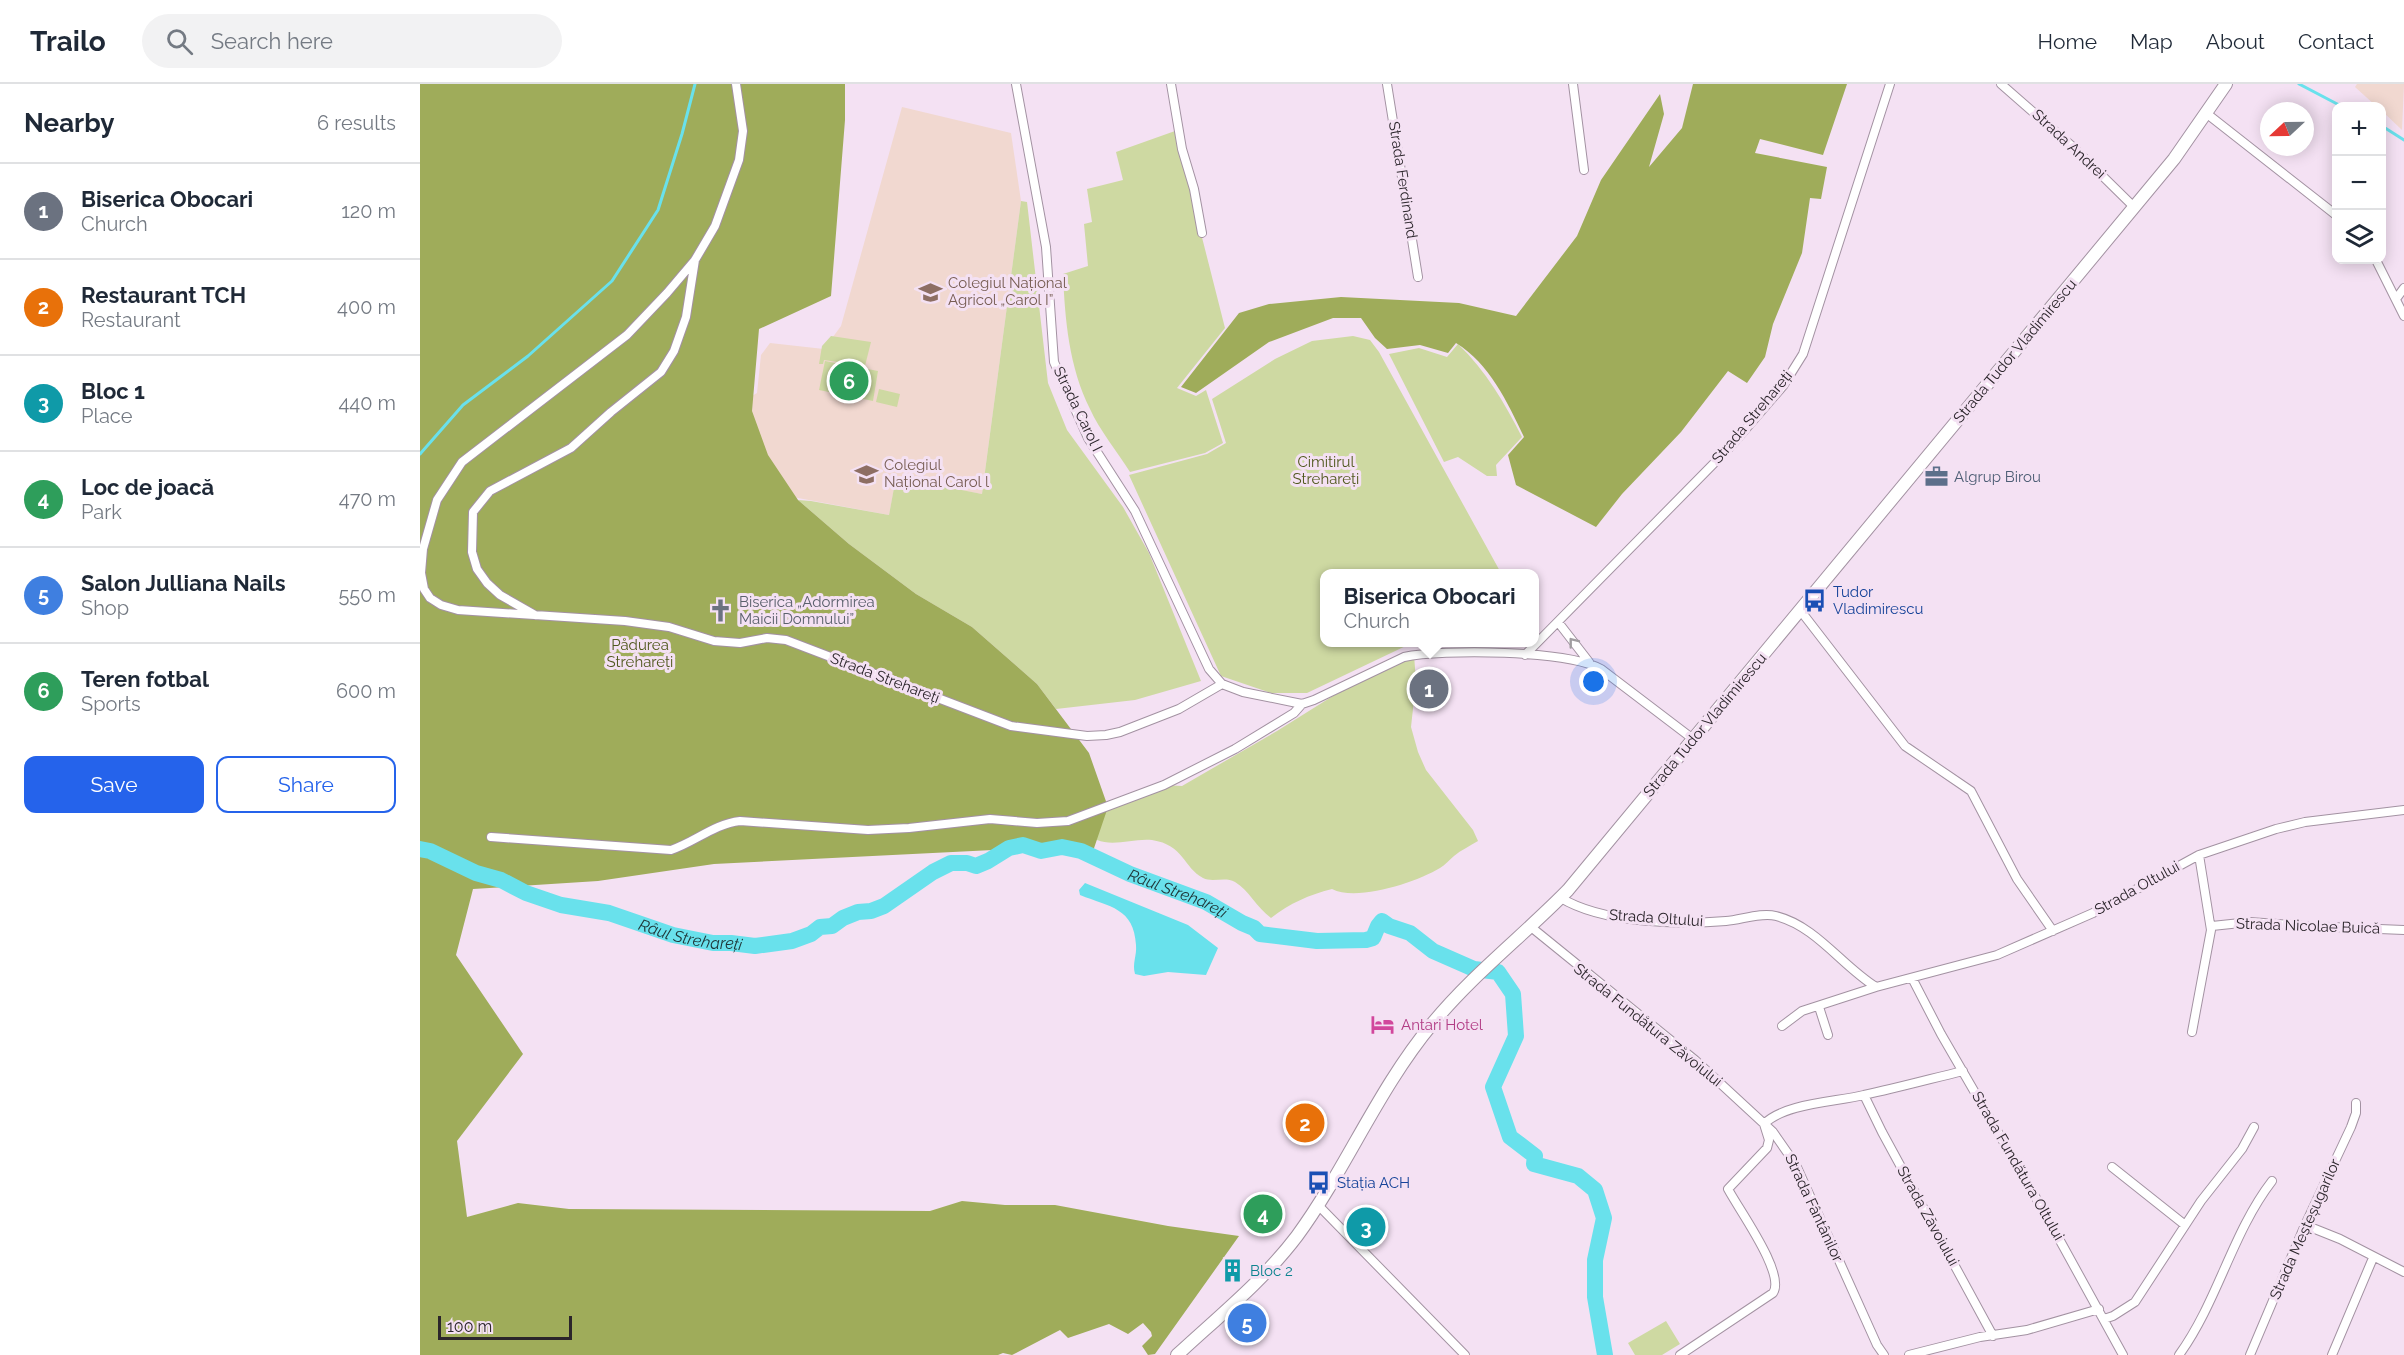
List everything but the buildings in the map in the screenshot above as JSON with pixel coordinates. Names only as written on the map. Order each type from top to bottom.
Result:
[{"type":"main road","name":"Strada Tudor Vladimirescu","points":[[1177,1355],[1275,1264],[1298,1234],[1407,1058],[1431,1024],[1458,995],[1561,898],[2174,159],[2226,84]]},
{"type":"street","name":"Strada Strehareți","points":[[736,84],[743,131],[739,160],[715,226],[695,260],[627,335],[462,462],[437,500],[423,549],[421,573],[424,589],[430,598],[441,605],[458,610],[636,623],[669,627],[714,641],[740,643],[767,638],[786,640],[1011,726],[1087,736],[1120,732],[1179,709],[1222,684]]},
{"type":"street","name":"Strada Carol I","points":[[1016,84],[1046,247],[1054,362],[1088,438],[1135,511],[1209,669],[1222,684]]},
{"type":"street","points":[[1171,84],[1182,149],[1194,189],[1202,233]]},
{"type":"street","name":"Strada Ferdinand","points":[[1387,84],[1418,277]]},
{"type":"street","points":[[1573,84],[1584,170]]},
{"type":"street","name":"Strada Strehareți","points":[[1539,640],[1731,446],[1783,386],[1803,354],[1890,84]]},
{"type":"street","name":"Strada Andrei","points":[[2001,84],[2073,147],[2134,207]]},
{"type":"street","points":[[2206,113],[2332,211]]},
{"type":"street","name":"Strada Strehareți","points":[[538,616],[500,595],[477,569],[472,552],[473,512],[490,491],[571,448],[661,372],[674,351],[686,317],[695,260]]},
{"type":"street","points":[[2378,264],[2404,316]]},
{"type":"street","points":[[2396,299],[2404,288]]},
{"type":"street","points":[[1800,610],[1905,746],[1971,791],[2016,879],[2053,931]]},
{"type":"street","points":[[1558,622],[1589,662],[1616,679],[1693,739]]},
{"type":"street","name":"Strada Strehareți","points":[[1524,655],[1532,647]]},
{"type":"street","points":[[491,837],[671,850],[725,824],[740,821],[868,830],[990,819],[1037,823],[1068,821],[1164,785],[1235,749],[1294,713],[1302,704],[1404,657],[1426,653],[1524,655],[1589,662]]},
{"type":"street","points":[[1222,684],[1243,692],[1302,704]]},
{"type":"street","name":"Strada Oltului","points":[[1782,1026],[1802,1011],[1876,987],[1997,956],[2093,913],[2199,855],[2289,825],[2404,810]]},
{"type":"street","points":[[2192,1032],[2212,926],[2209,920],[2199,855]]},
{"type":"street","name":"Strada Oltului","points":[[1561,898],[1585,910],[1628,919],[1698,922],[1776,916],[1807,931],[1822,942],[1848,968],[1876,987]]},
{"type":"street","name":"Strada Nicolae Buică","points":[[2212,926],[2250,922],[2404,930]]},
{"type":"street","name":"Strada Fundătura Zăvoiului","points":[[1531,927],[1695,1060],[1764,1124]]},
{"type":"street","name":"Strada Fundătura Oltului","points":[[1912,978],[2123,1355]]},
{"type":"street","points":[[1819,1007],[1828,1035]]},
{"type":"street","points":[[1680,1355],[1773,1293],[1776,1287],[1775,1275],[1769,1258],[1728,1189],[1767,1148],[1769,1140],[1764,1124],[1775,1115],[1791,1110],[1963,1071]]},
{"type":"street","name":"Strada Zăvoiului","points":[[1864,1095],[1881,1132],[1993,1336]]},
{"type":"street","name":"Strada Meșteșugarilor","points":[[2250,1355],[2356,1113],[2356,1103]]},
{"type":"street","name":"Strada Fântânilor","points":[[1764,1124],[1783,1145],[1796,1165],[1872,1334],[1884,1355]]},
{"type":"street","points":[[2104,1319],[2114,1316],[2134,1302],[2185,1225],[2242,1149],[2254,1127]]},
{"type":"street","points":[[2112,1167],[2185,1225]]},
{"type":"street","points":[[2179,1355],[2207,1308],[2246,1223],[2272,1181]]},
{"type":"street","points":[[1317,1204],[1465,1355]]},
{"type":"street","points":[[2305,1225],[2340,1239],[2404,1272]]},
{"type":"street","points":[[2332,1355],[2373,1258]]},
{"type":"street","points":[[1910,1355],[2037,1327],[2099,1309]]},
{"type":"shaded area","points":[[2357,84],[2404,84],[2402,130],[2386,115],[2386,102],[2372,102],[2355,87]]},
{"type":"shaded area","name":"Colegiul Național Agricol „Carol I”","points":[[902,107],[1011,133],[1021,201],[982,494],[896,478],[889,515],[658,472],[724,412],[757,393],[761,355],[770,343],[824,349],[841,326]]},
{"type":"green space","name":"Pădurea Strehareți","points":[[420,84],[845,84],[845,120],[831,296],[759,329],[752,411],[768,455],[798,500],[849,544],[916,594],[972,627],[1037,684],[1089,753],[1108,807],[1091,857],[1034,848],[714,864],[598,881],[473,889],[456,955],[523,1054],[457,1141],[467,1217],[518,1203],[569,1209],[930,1211],[962,1201],[1005,1205],[1055,1205],[1168,1226],[1239,1236],[1155,1354],[1148,1355],[1142,1346],[1152,1336],[1143,1323],[1128,1334],[1109,1324],[1068,1338],[1060,1330],[1012,1355],[1003,1353],[998,1355],[420,1355]]},
{"type":"green space","points":[[1693,84],[1847,84],[1823,155],[1760,139],[1755,153],[1827,167],[1821,199],[1810,198],[1802,253],[1773,324],[1765,357],[1747,383],[1728,371],[1681,432],[1622,494],[1596,527],[1516,485],[1508,455],[1524,437],[1488,373],[1468,351],[1456,343],[1448,353],[1420,345],[1387,349],[1375,338],[1361,318],[1333,318],[1269,342],[1196,393],[1181,387],[1239,313],[1269,304],[1341,297],[1459,303],[1516,316],[1577,236],[1601,180],[1660,94],[1664,114],[1649,167],[1682,128]]},
{"type":"green space","points":[[1175,131],[1225,328],[1177,388],[1196,396],[1206,390],[1223,443],[1205,453],[1130,472],[1094,417],[1077,377],[1069,343],[1063,274],[1088,266],[1084,224],[1092,222],[1087,189],[1123,180],[1116,152]]},
{"type":"green space","points":[[1021,201],[1027,202],[1048,383],[1067,430],[1123,507],[1149,553],[1201,681],[1135,700],[1056,709],[1037,684],[972,627],[916,594],[849,544],[798,500],[889,515],[896,477],[982,494]]},
{"type":"green space","points":[[831,336],[871,342],[865,366],[824,360],[823,364],[819,364],[822,346]]},
{"type":"green space","name":"Cimitirul Strehareți","points":[[1353,336],[1370,340],[1379,352],[1499,569],[1320,569],[1320,647],[1404,647],[1307,693],[1271,693],[1221,676],[1129,475],[1207,454],[1226,443],[1212,399],[1275,359],[1312,341]]},
{"type":"green space","points":[[1458,344],[1494,388],[1522,437],[1496,465],[1497,476],[1487,476],[1458,457],[1444,462],[1389,354],[1419,348],[1447,357]]},
{"type":"green space","points":[[825,361],[878,371],[873,401],[819,390]]},
{"type":"green space","points":[[879,389],[900,394],[897,407],[876,402]]},
{"type":"green space","points":[[1414,655],[1416,681],[1411,727],[1418,752],[1426,770],[1473,830],[1478,841],[1440,868],[1387,889],[1356,893],[1332,889],[1324,891],[1293,904],[1271,918],[1240,885],[1231,880],[1203,878],[1171,846],[1152,840],[1110,843],[1097,840],[1091,823],[1111,805],[1164,785],[1182,786],[1277,731],[1360,679]]},
{"type":"green space","points":[[1666,1321],[1680,1344],[1662,1355],[1635,1355],[1628,1343]]},
{"type":"water","points":[[1085,883],[1188,925],[1218,948],[1206,975],[1168,972],[1144,976],[1135,974],[1136,945],[1131,923],[1110,906],[1080,895],[1079,890]]},
{"type":"waterway","points":[[420,454],[463,405],[528,356],[612,281],[658,210],[695,84]]},
{"type":"waterway","points":[[2299,84],[2333,102]]},
{"type":"waterway","points":[[2386,129],[2404,140]]},
{"type":"waterway","name":"Râul Strehareți","points":[[420,849],[430,851],[476,873],[501,880],[526,893],[561,905],[609,913],[673,935],[713,943],[755,946],[792,941],[811,934],[820,927],[832,926],[843,918],[858,912],[871,911],[884,906],[933,872],[951,863],[967,863],[976,866],[1009,848],[1023,845],[1041,851],[1062,847],[1081,851],[1130,874],[1206,902],[1254,928],[1260,934],[1317,941],[1366,940],[1373,938],[1382,921],[1389,926],[1410,933],[1433,951],[1474,969],[1498,972],[1513,994],[1516,1036],[1493,1087],[1510,1137],[1535,1156],[1534,1164],[1578,1176],[1595,1190],[1604,1218],[1595,1260],[1595,1297],[1605,1355]]},
{"type":"place","name":"Colegiul Național Agricol „Carol I”","points":[[930,292]]},
{"type":"place","name":"Teren fotbal","points":[[849,381]]},
{"type":"place","name":"Colegiul Național Carol l","points":[[866,474]]},
{"type":"place","name":"Algrup Birou","points":[[1936,477]]},
{"type":"place","name":"Tudor Vladimirescu","points":[[1815,601]]},
{"type":"place","name":"Biserica „Adormirea Maicii Domnului”","points":[[721,611]]},
{"type":"place","name":"Biserica Obocari","points":[[1429,689]]},
{"type":"place","name":"Antari Hotel","points":[[1383,1025]]},
{"type":"place","name":"Restaurant TCH","points":[[1305,1123]]},
{"type":"place","name":"Stația ACH","points":[[1319,1183]]},
{"type":"place","name":"Loc de joacă","points":[[1263,1214]]},
{"type":"place","name":"Bloc 1","points":[[1366,1227]]},
{"type":"place","name":"Bloc 2","points":[[1232,1271]]},
{"type":"place","name":"Salon Julliana Nails","points":[[1247,1323]]}]
